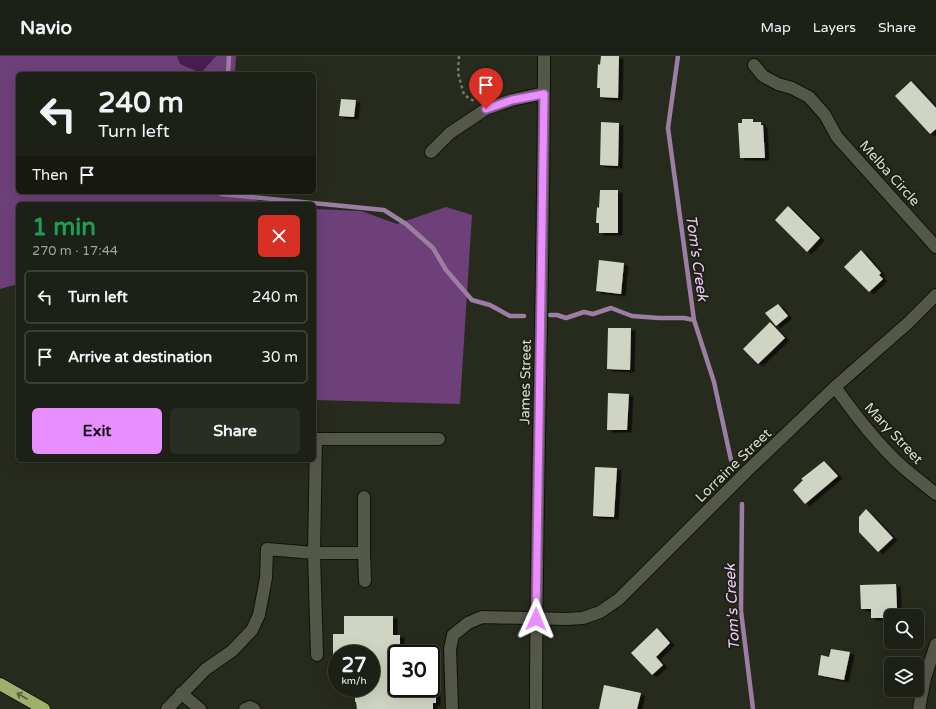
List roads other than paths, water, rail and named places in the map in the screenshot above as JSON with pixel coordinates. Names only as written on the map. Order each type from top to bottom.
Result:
[{"type":"highway","points":[[0,684],[44,709]]},
{"type":"street","name":"James Street","points":[[536,709],[544,56]]},
{"type":"street","name":"Melba Circle","points":[[754,66],[763,76],[809,97],[825,115],[837,137],[936,248]]},
{"type":"street","points":[[431,152],[450,133],[486,109],[512,100],[544,94]]},
{"type":"street","name":"Lorraine Street","points":[[452,709],[450,649],[453,635],[468,623],[482,617],[536,619],[583,618],[600,612],[620,599],[747,471],[835,387],[908,323],[936,295]]},
{"type":"street","name":"Mary Street","points":[[835,387],[858,418],[880,443],[904,468],[936,494]]},
{"type":"street","points":[[316,439],[439,439]]},
{"type":"street","points":[[316,462],[314,553],[317,655]]},
{"type":"street","points":[[364,497],[365,581]]},
{"type":"street","points":[[167,709],[206,669],[232,651],[252,630],[259,615],[266,578],[267,549],[314,553],[364,553]]},
{"type":"street","points":[[919,709],[925,678],[936,644]]},
{"type":"street","points":[[181,693],[200,709]]},
{"type":"street","points":[[245,709],[250,707],[254,709]]},
{"type":"waterway","points":[[228,72],[229,56]]},
{"type":"waterway","name":"Tom's Creek","points":[[678,56],[668,128],[694,320],[714,382],[731,460]]},
{"type":"waterway","points":[[221,194],[302,202]]},
{"type":"waterway","points":[[316,203],[384,210],[406,224],[433,248],[446,270],[472,300],[490,305],[510,316],[524,316]]},
{"type":"waterway","points":[[550,315],[557,315],[566,318],[584,312],[593,314],[611,308],[632,316],[684,318],[694,320]]},
{"type":"waterway","name":"Tom's Creek","points":[[742,504],[741,611],[753,709]]}]
